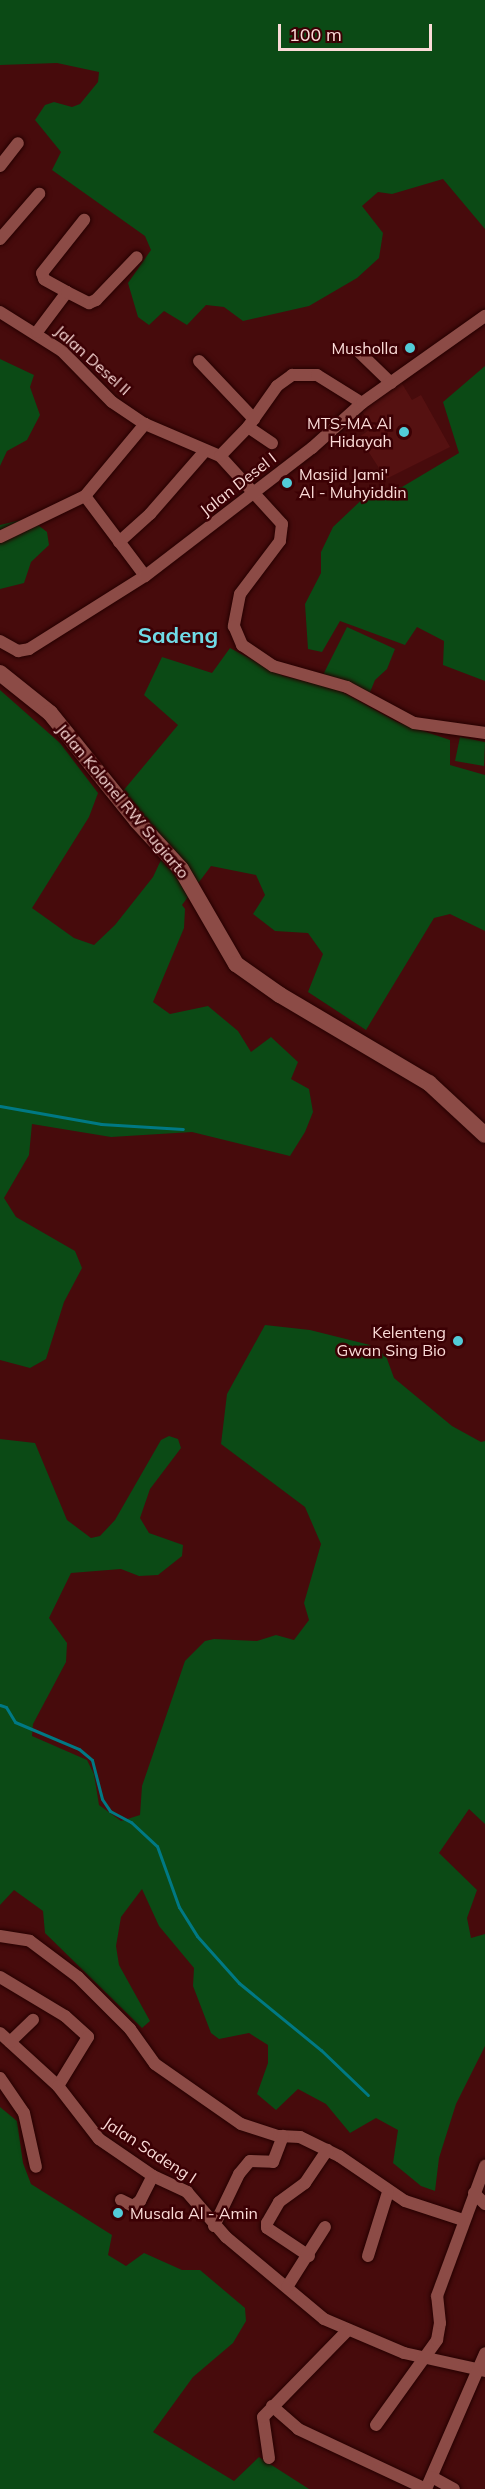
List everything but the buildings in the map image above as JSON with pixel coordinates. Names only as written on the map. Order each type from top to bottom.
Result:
[{"type":"main road","name":"Jalan Kolonel RW Sugiarto","points":[[0,673],[50,713],[137,821],[181,869],[236,964],[272,991],[429,1083],[485,1135]]},
{"type":"street","points":[[0,166],[18,143]]},
{"type":"street","points":[[0,239],[39,194]]},
{"type":"street","points":[[84,220],[42,273],[44,279],[89,303],[96,300],[137,257]]},
{"type":"street","points":[[37,332],[67,292]]},
{"type":"street","name":"Jalan Desel II","points":[[0,312],[37,332],[62,351],[112,402],[146,424],[204,452],[220,456]]},
{"type":"street","name":"Jalan Desel I","points":[[0,641],[18,651],[29,649],[145,576],[252,491],[312,448],[362,403],[485,316]]},
{"type":"street","points":[[358,351],[392,383]]},
{"type":"street","points":[[199,361],[251,423],[272,443]]},
{"type":"street","points":[[362,403],[328,379],[301,372],[277,386],[251,423],[220,456],[282,524],[283,531],[240,594],[234,626],[242,645],[273,666],[347,687],[414,723],[485,733]]},
{"type":"street","points":[[0,537],[84,496],[146,424]]},
{"type":"street","points":[[118,542],[150,514],[204,452]]},
{"type":"street","points":[[84,496],[145,576]]},
{"type":"street","points":[[0,1936],[18,1936],[30,1941],[78,1977],[130,2029],[155,2064],[197,2097],[241,2124],[283,2136],[300,2137],[327,2150],[388,2192],[463,2220]]},
{"type":"street","points":[[0,1977],[65,2016],[88,2037],[58,2086]]},
{"type":"street","points":[[10,2042],[33,2020]]},
{"type":"street","name":"Jalan Sadeng I","points":[[0,2033],[58,2086],[89,2130],[153,2176],[187,2192],[214,2226],[324,2319],[424,2359],[482,2370]]},
{"type":"street","points":[[0,2078],[24,2114],[36,2167]]},
{"type":"street","points":[[214,2226],[239,2174],[250,2161],[273,2162],[283,2136]]},
{"type":"street","points":[[309,2256],[267,2228],[267,2223],[279,2202],[304,2183],[327,2150]]},
{"type":"street","points":[[376,2425],[437,2340],[440,2323],[436,2296],[485,2166]]},
{"type":"street","points":[[121,2200],[133,2206],[140,2201],[153,2176]]},
{"type":"street","points":[[368,2256],[388,2192]]},
{"type":"street","points":[[474,2193],[485,2204]]},
{"type":"street","points":[[287,2287],[309,2256],[325,2227]]},
{"type":"street","points":[[269,2458],[263,2427],[264,2417],[272,2406],[348,2330]]},
{"type":"street","points":[[272,2406],[298,2429],[374,2467],[426,2489],[482,2370],[485,2353]]},
{"type":"street","points":[[432,2477],[454,2489]]},
{"type":"shaded area","name":"MTS-MA Al Hidayah","points":[[401,382],[412,400],[421,395],[450,447],[386,479],[359,437],[372,428],[360,408]]},
{"type":"green space","points":[[0,0],[485,0],[485,229],[443,179],[392,194],[378,192],[362,206],[383,233],[379,258],[357,278],[309,306],[243,321],[224,307],[206,305],[187,325],[164,311],[149,325],[138,317],[128,283],[151,250],[145,236],[52,170],[61,152],[35,120],[45,105],[54,102],[72,107],[80,104],[98,82],[99,72],[57,63],[0,65]]},
{"type":"green space","points":[[0,359],[34,375],[30,387],[40,415],[27,440],[7,451],[0,466]]},
{"type":"green space","points":[[485,366],[485,681],[443,665],[444,641],[417,627],[405,645],[340,621],[322,652],[308,649],[305,604],[321,573],[321,552],[333,527],[372,490],[402,487],[459,453],[443,402]]},
{"type":"green space","points":[[29,518],[47,532],[49,545],[31,562],[24,583],[0,589],[0,525]]},
{"type":"green space","points":[[347,627],[395,649],[387,669],[375,680],[368,697],[323,675]]},
{"type":"green space","points":[[230,648],[283,676],[335,688],[397,722],[450,740],[450,765],[485,775],[485,931],[450,914],[434,918],[366,1030],[308,992],[323,954],[308,933],[275,931],[253,914],[265,895],[256,875],[211,866],[182,905],[185,909],[184,928],[153,1002],[170,1014],[208,1006],[238,1031],[251,1052],[271,1037],[298,1062],[291,1079],[309,1089],[313,1112],[305,1132],[290,1156],[192,1132],[111,1137],[32,1124],[29,1155],[4,1198],[16,1217],[75,1251],[82,1268],[64,1302],[46,1359],[30,1368],[0,1360],[0,690],[60,743],[98,793],[89,817],[32,908],[74,938],[94,945],[115,925],[153,877],[168,845],[123,791],[178,725],[144,695],[162,657],[212,673]]},
{"type":"green space","points":[[460,737],[485,742],[484,766],[455,761]]},
{"type":"green space","points":[[265,1325],[310,1330],[370,1345],[386,1356],[394,1378],[452,1426],[481,1442],[485,1441],[485,1824],[469,1809],[439,1853],[477,1890],[467,1918],[471,1938],[485,1934],[485,2046],[456,2104],[439,2158],[435,2191],[421,2186],[393,2163],[398,2130],[376,2118],[350,2133],[326,2104],[298,2089],[276,2110],[257,2094],[268,2063],[268,2045],[249,2033],[219,2039],[211,2033],[193,1986],[194,1968],[159,1926],[142,1889],[121,1917],[116,1946],[119,1965],[150,2021],[142,2028],[45,1933],[43,1911],[14,1890],[0,1905],[0,1439],[35,1443],[67,1520],[91,1538],[100,1536],[115,1520],[161,1440],[169,1436],[178,1439],[181,1448],[150,1489],[140,1518],[149,1533],[183,1545],[182,1556],[158,1575],[139,1576],[121,1569],[71,1573],[49,1618],[67,1643],[66,1662],[33,1724],[32,1736],[87,1760],[94,1774],[99,1805],[121,1821],[140,1815],[142,1786],[185,1661],[205,1641],[214,1639],[257,1641],[276,1635],[294,1640],[309,1620],[304,1603],[321,1544],[305,1507],[221,1444],[227,1394]]},
{"type":"green space","points":[[0,2107],[17,2121],[23,2163],[31,2184],[112,2235],[108,2255],[126,2266],[144,2253],[182,2270],[200,2270],[245,2308],[246,2321],[233,2343],[193,2377],[153,2432],[234,2481],[259,2457],[309,2489],[0,2489]]},
{"type":"waterway","points":[[0,1106],[101,1124],[183,1129]]},
{"type":"waterway","points":[[0,1705],[6,1707],[15,1722],[79,1749],[92,1760],[102,1799],[110,1811],[131,1822],[157,1846],[179,1907],[197,1936],[239,1983],[321,2050],[368,2095]]},
{"type":"place","name":"Musholla","points":[[410,348]]},
{"type":"place","name":"MTS-MA Al Hidayah","points":[[404,432]]},
{"type":"place","name":"Masjid Jami' Al - Muhyiddin","points":[[287,483]]},
{"type":"place","name":"Kelenteng Gwan Sing Bio","points":[[458,1341]]},
{"type":"place","name":"Musala Al - Amin","points":[[118,2213]]},
{"type":"district","name":"Sadeng","points":[[178,636]]}]
